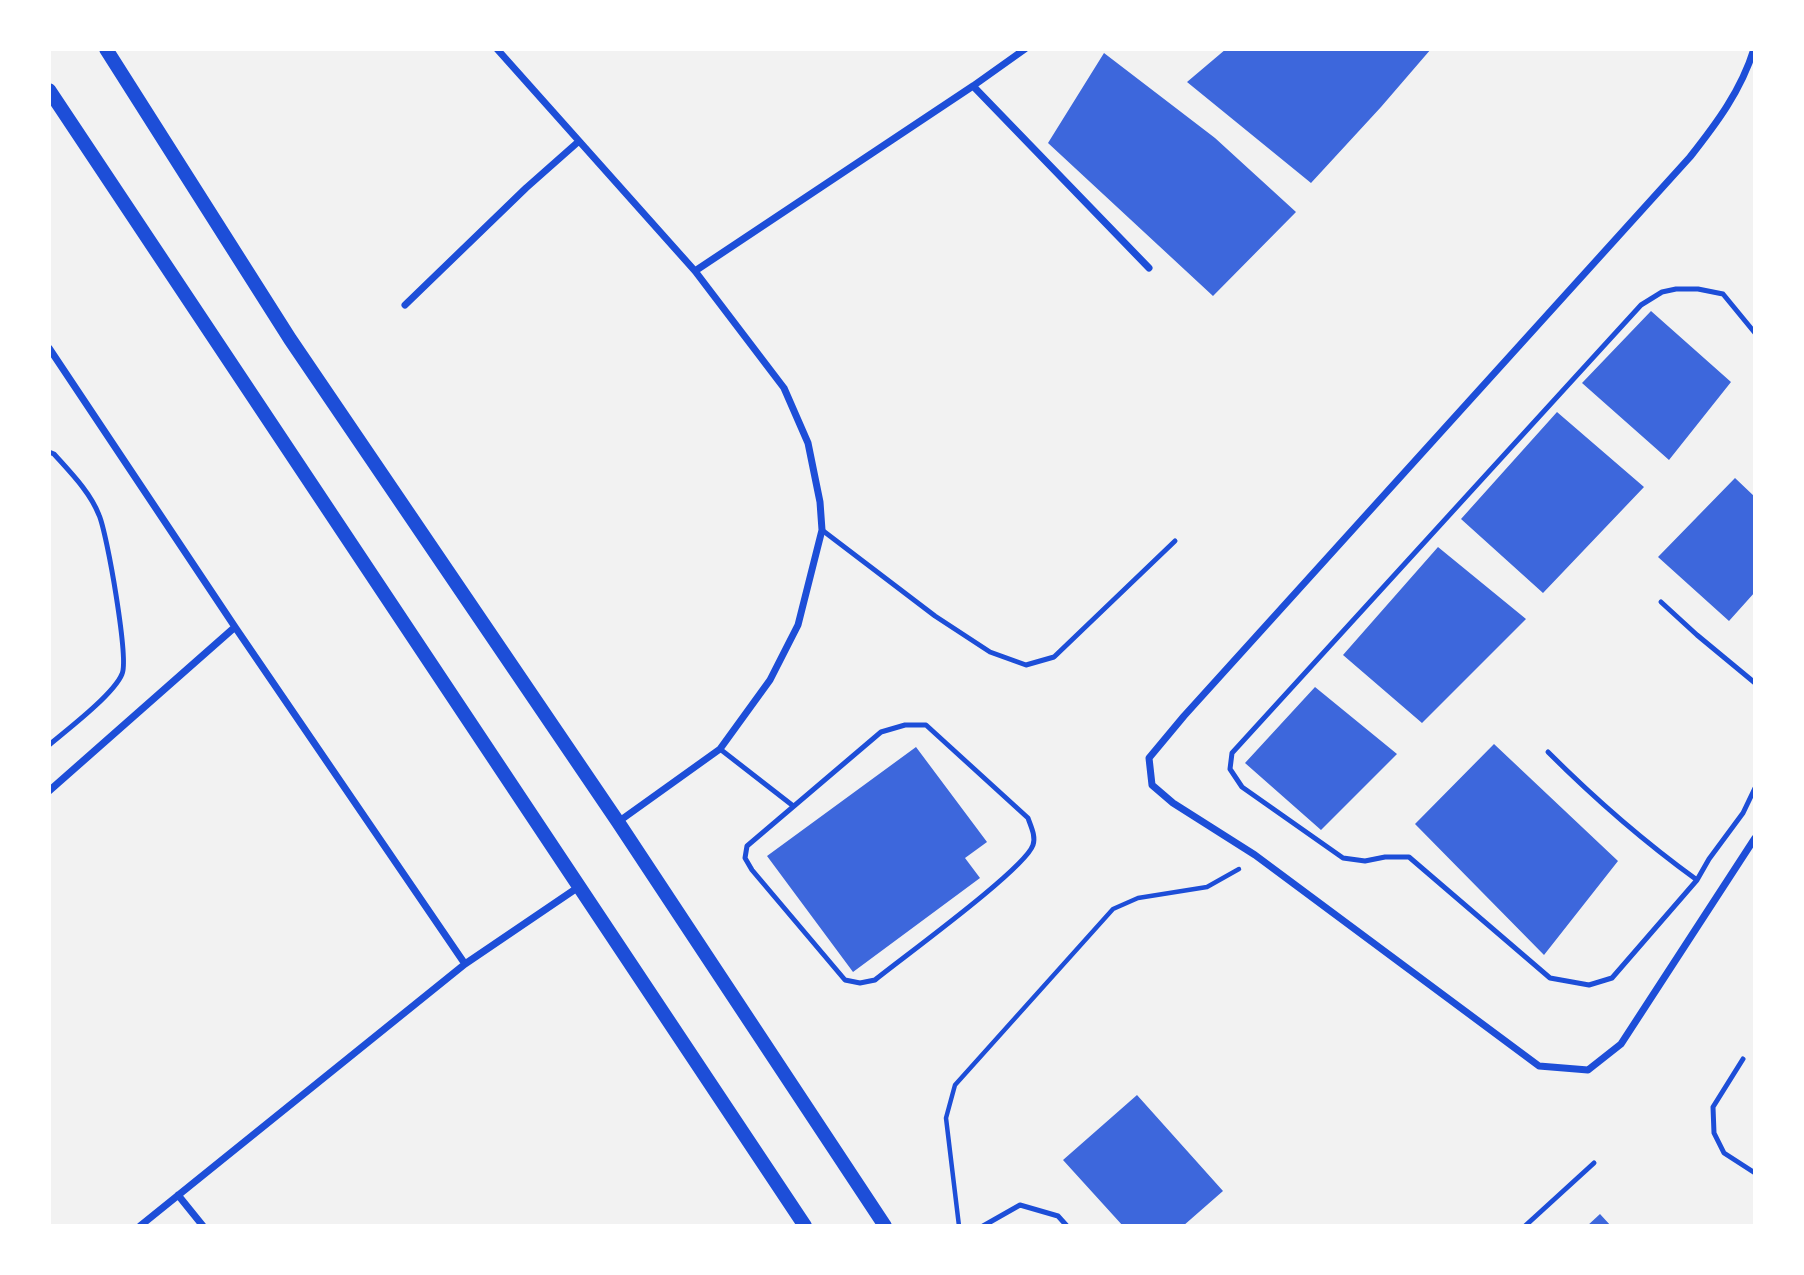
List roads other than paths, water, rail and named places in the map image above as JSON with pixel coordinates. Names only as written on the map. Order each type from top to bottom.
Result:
[{"type":"main road","points":[[106,49],[290,339],[618,822],[885,1226]]},
{"type":"main road","points":[[49,90],[805,1226]]},
{"type":"street","points":[[498,49],[695,271],[784,388],[807,443],[820,502],[822,530],[798,625],[770,680],[720,748],[618,822]]},
{"type":"street","points":[[695,271],[1025,49]]},
{"type":"street","points":[[1754,49],[1747,73],[1721,118],[1690,158],[1184,716],[1149,758],[1152,785],[1173,803],[1255,855],[1539,1066],[1588,1070],[1621,1044],[1755,838]]},
{"type":"street","points":[[973,86],[1149,268]]},
{"type":"street","points":[[405,305],[526,187],[578,142]]},
{"type":"street","points":[[49,348],[465,964]]},
{"type":"street","points":[[49,791],[235,627]]},
{"type":"street","points":[[139,1226],[465,964],[580,886]]},
{"type":"street","points":[[178,1195],[202,1226]]},
{"type":"lane","points":[[1755,333],[1723,294],[1698,289],[1676,289],[1662,292],[1641,305],[1232,752],[1230,769],[1242,787],[1343,858],[1365,861],[1385,857],[1409,857],[1550,978],[1589,985],[1612,978],[1697,880],[1742,813],[1755,788]]},
{"type":"lane","points":[[49,452],[54,454],[81,485],[100,516],[124,638],[123,673],[100,701],[49,745]]},
{"type":"lane","points":[[822,530],[935,616],[990,652],[1026,665],[1054,657],[1175,541]]},
{"type":"lane","points":[[1661,602],[1755,683]]},
{"type":"lane","points":[[905,725],[926,725],[1028,818],[1034,834],[1032,847],[1010,873],[875,980],[860,983],[845,980],[752,870],[745,858],[747,846],[792,805],[881,732],[905,725]]},
{"type":"lane","points":[[720,748],[792,805]]},
{"type":"lane","points":[[1548,752],[1636,835],[1697,880]]},
{"type":"lane","points":[[1742,1059],[1713,1107],[1714,1133],[1724,1153],[1755,1173]]},
{"type":"lane","points":[[1525,1226],[1594,1163]]},
{"type":"lane","points":[[983,1226],[1020,1205],[1058,1216],[1067,1226]]}]
